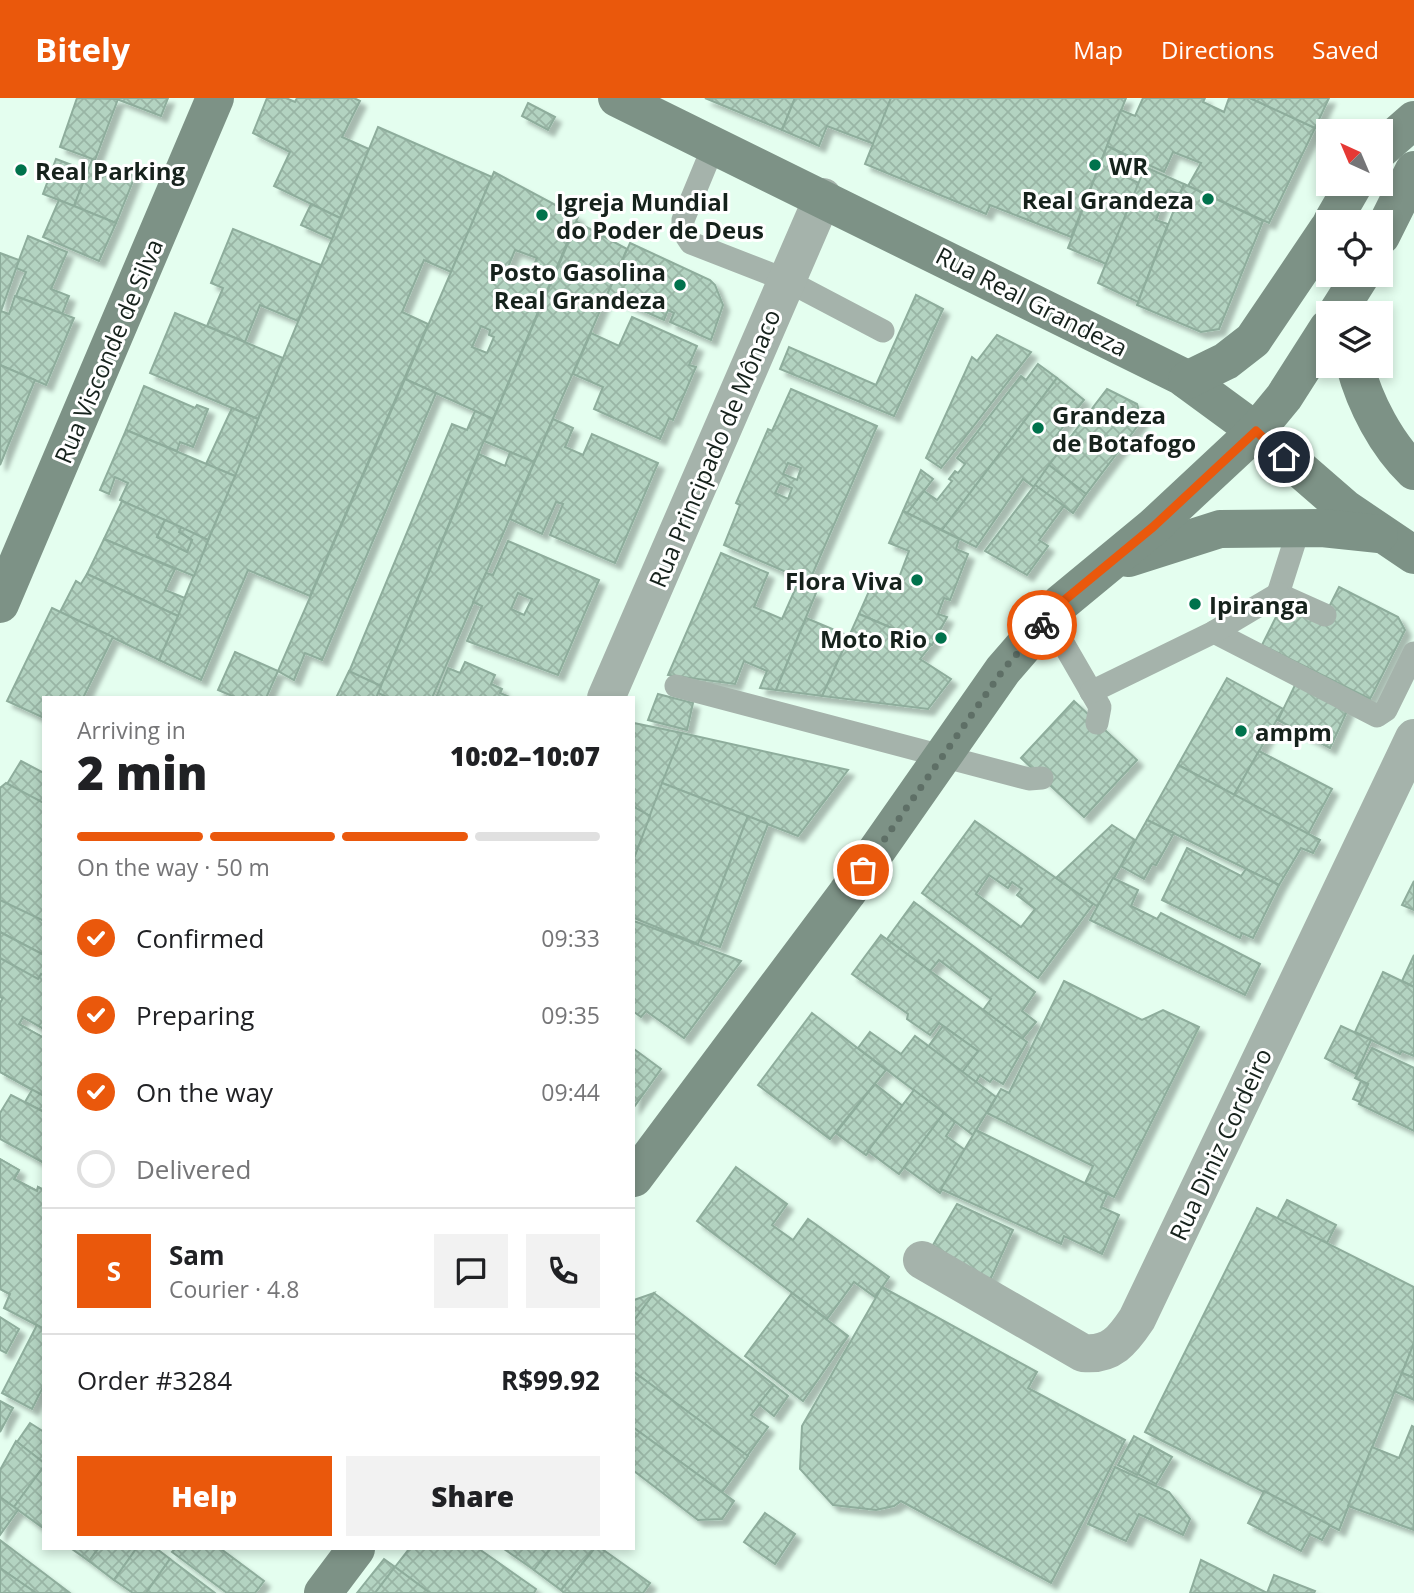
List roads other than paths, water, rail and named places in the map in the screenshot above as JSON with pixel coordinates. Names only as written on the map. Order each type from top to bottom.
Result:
[{"type":"main road","name":"Rua Visconde de Silva","points":[[0,604],[215,98]]},
{"type":"main road","name":"Rua Real Grandeza","points":[[634,102],[714,145],[1187,380],[1256,431],[1299,470],[1380,534],[1414,555]]},
{"type":"main road","points":[[1393,138],[1414,120]]},
{"type":"main road","points":[[1393,212],[1414,170]]},
{"type":"main road","points":[[1187,380],[1226,361],[1253,340],[1316,247]]},
{"type":"main road","points":[[635,1177],[846,893],[1003,670],[1048,617],[1256,431],[1284,397],[1316,347]]},
{"type":"main road","points":[[1358,378],[1373,412],[1404,461],[1414,471]]},
{"type":"main road","points":[[1107,566],[1171,542],[1220,529],[1299,528],[1380,534]]},
{"type":"main road","points":[[323,1593],[355,1550]]},
{"type":"street","name":"Rua Principado de Mônaco","points":[[607,696],[823,197]]},
{"type":"street","name":"Rua Diniz Cordeiro","points":[[922,1260],[1083,1353],[1098,1355],[1114,1348],[1125,1337],[1137,1318],[1414,738]]},
{"type":"lane","points":[[714,145],[683,220],[683,232],[691,243],[786,280],[883,331]]},
{"type":"lane","points":[[1091,692],[1214,632],[1278,594],[1299,528]]},
{"type":"lane","points":[[1278,594],[1325,615]]},
{"type":"lane","points":[[1048,617],[1100,707],[1097,723]]},
{"type":"lane","points":[[1214,632],[1377,716],[1385,710],[1409,649]]},
{"type":"lane","points":[[676,686],[1035,780],[1042,778]]},
{"type":"place","name":"WR","points":[[1095,165]]},
{"type":"place","name":"Real Parking","points":[[21,170]]},
{"type":"place","name":"Real Grandeza","points":[[1208,199]]},
{"type":"place","name":"Igreja Mundial do Poder de Deus","points":[[542,215]]},
{"type":"place","name":"Posto Gasolina Real Grandeza","points":[[680,285]]},
{"type":"place","name":"Grandeza de Botafogo","points":[[1038,428]]},
{"type":"place","name":"Flora Viva","points":[[917,580]]},
{"type":"place","name":"Ipiranga","points":[[1195,604]]},
{"type":"place","name":"Moto Rio","points":[[941,638]]},
{"type":"place","name":"ampm","points":[[1241,731]]}]
